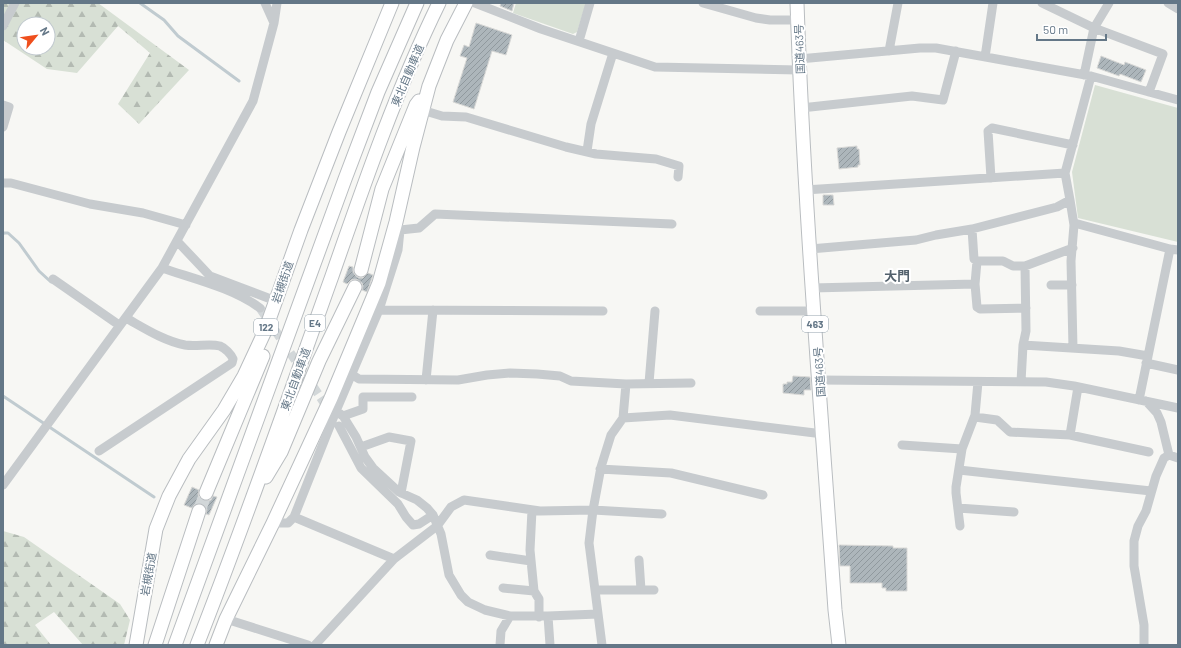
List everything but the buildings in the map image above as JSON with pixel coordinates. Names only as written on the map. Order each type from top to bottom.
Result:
[{"type":"highway","name":"東北自動車道","points":[[175,645],[345,178],[378,92],[417,3]]},
{"type":"highway","name":"東北自動車道","points":[[197,645],[251,501],[364,185],[391,114],[439,3]]},
{"type":"highway","points":[[216,645],[226,618],[273,523],[331,398],[379,283],[398,226],[422,110],[429,86],[447,40],[466,3]]},
{"type":"highway","name":"国道463号","points":[[797,3],[805,190],[835,610],[839,645]]},
{"type":"highway","name":"岩槻街道","points":[[136,645],[156,529],[169,496],[189,460],[224,410],[244,376],[264,332],[303,223],[389,4]]},
{"type":"highway","points":[[361,270],[382,189],[416,105],[429,86]]},
{"type":"highway","points":[[251,501],[281,452],[319,360],[355,287]]},
{"type":"highway","points":[[206,493],[264,351],[264,332]]},
{"type":"highway","points":[[155,645],[199,511]]},
{"type":"street","points":[[3,26],[15,3]]},
{"type":"street","points":[[265,3],[274,23]]},
{"type":"street","points":[[3,485],[162,268],[253,101],[274,23],[277,3]]},
{"type":"street","points":[[475,3],[541,29],[655,67],[799,65],[889,51],[936,48],[1088,76],[1178,100]]},
{"type":"street","points":[[579,41],[590,3]]},
{"type":"street","points":[[703,3],[756,18],[798,20]]},
{"type":"street","points":[[889,51],[898,3]]},
{"type":"street","points":[[985,57],[992,3]]},
{"type":"street","points":[[1042,3],[1094,28],[1162,54],[1149,92]]},
{"type":"street","points":[[1073,348],[1071,261],[1074,225],[1065,173],[1073,145],[1088,76],[1094,28],[1109,3]]},
{"type":"street","points":[[1168,3],[1178,9]]},
{"type":"street","points":[[801,108],[912,96],[943,100],[956,51]]},
{"type":"street","points":[[587,151],[591,124],[613,53]]},
{"type":"street","points":[[3,105],[9,107],[3,127]]},
{"type":"street","points":[[422,110],[442,116],[466,117],[566,147],[596,154],[656,159],[679,166],[678,177]]},
{"type":"street","points":[[991,178],[988,131],[992,128],[1073,145]]},
{"type":"street","points":[[805,190],[1065,173]]},
{"type":"street","points":[[3,183],[11,183],[90,204],[143,213],[186,225]]},
{"type":"street","points":[[810,249],[916,240],[936,234],[972,229],[1057,207],[1070,200]]},
{"type":"street","points":[[273,523],[288,523],[294,517],[340,413],[351,374],[379,310],[398,250],[398,226],[419,228],[435,214],[672,224]]},
{"type":"street","points":[[1074,225],[1078,224],[1174,249],[1147,359],[1143,401]]},
{"type":"street","points":[[972,229],[974,259],[977,261],[975,284],[977,307],[980,309],[1026,308]]},
{"type":"street","points":[[177,241],[210,276],[276,301]]},
{"type":"street","points":[[977,261],[1003,261],[1013,266],[1025,266],[1073,248]]},
{"type":"street","points":[[1021,382],[1023,345],[1026,331],[1025,266]]},
{"type":"street","points":[[162,268],[222,289],[253,303],[260,308]]},
{"type":"street","points":[[53,279],[119,325]]},
{"type":"street","points":[[812,288],[975,284]]},
{"type":"street","points":[[1052,285],[1072,285]]},
{"type":"street","points":[[379,310],[603,311]]},
{"type":"street","points":[[426,380],[433,310]]},
{"type":"street","points":[[650,383],[655,311]]},
{"type":"street","points":[[760,311],[814,311]]},
{"type":"street","points":[[99,451],[232,363],[233,359],[228,351],[221,346],[186,345],[146,330],[126,318]]},
{"type":"street","points":[[1023,345],[1119,351],[1178,370]]},
{"type":"street","points":[[351,374],[359,379],[458,380],[487,375],[537,374],[560,376],[571,380],[626,384],[692,382]]},
{"type":"street","points":[[819,380],[1046,382],[1078,387],[1178,408]]},
{"type":"street","points":[[960,526],[956,493],[962,449],[975,417],[978,382]]},
{"type":"street","points":[[602,645],[589,543],[600,469],[611,435],[623,418],[626,384]]},
{"type":"street","points":[[1070,435],[1078,387]]},
{"type":"street","points":[[340,413],[363,408],[363,397],[412,397]]},
{"type":"street","points":[[1143,401],[1157,413],[1173,456],[1164,458],[1156,476],[1146,511],[1138,526],[1133,550],[1134,566],[1144,625],[1144,645]]},
{"type":"street","points":[[340,413],[356,437],[365,457],[373,468],[401,493],[417,500],[427,508],[433,516],[441,534],[449,575],[461,595],[468,602],[480,608],[510,616],[598,614]]},
{"type":"street","points":[[623,418],[670,415],[823,434]]},
{"type":"street","points":[[975,417],[997,420],[1010,432],[1070,435],[1149,452]]},
{"type":"street","points":[[340,426],[361,468],[398,504],[413,525],[419,524],[433,516]]},
{"type":"street","points":[[361,447],[389,437],[411,441],[401,493]]},
{"type":"street","points":[[902,445],[962,449]]},
{"type":"street","points":[[600,469],[671,473],[763,495]]},
{"type":"street","points":[[959,470],[1151,491]]},
{"type":"street","points":[[315,645],[394,559],[437,526],[451,507],[464,500],[540,511],[593,510],[662,514]]},
{"type":"street","points":[[958,508],[1014,512]]},
{"type":"street","points":[[532,510],[530,550],[534,591],[539,599],[550,645]]},
{"type":"street","points":[[294,517],[394,559]]},
{"type":"street","points":[[490,555],[531,561]]},
{"type":"street","points":[[639,560],[640,590]]},
{"type":"street","points":[[503,588],[534,591]]},
{"type":"street","points":[[595,590],[654,590]]},
{"type":"street","points":[[500,645],[501,631],[510,616]]},
{"type":"street","points":[[226,618],[308,645]]},
{"type":"green space","points":[[3,3],[98,3],[189,70],[139,124],[118,104],[150,53],[118,26],[77,73],[47,69],[27,56],[56,56],[56,16],[16,16],[16,49],[3,40]]},
{"type":"green space","points":[[516,3],[586,3],[577,32],[573,34],[513,13]]},
{"type":"green space","points":[[1095,85],[1178,108],[1178,242],[1078,218],[1072,172]]},
{"type":"green space","points":[[3,531],[24,537],[120,604],[130,620],[124,645],[83,645],[54,612],[35,625],[51,645],[3,645]]},
{"type":"waterway","points":[[140,3],[164,20],[178,36],[239,81]]},
{"type":"waterway","points":[[3,234],[8,233],[19,243],[39,271],[51,282]]},
{"type":"waterway","points":[[3,396],[154,497]]},
{"type":"tunnel","points":[[260,308],[329,410]]},
{"type":"tunnel","points":[[199,511],[206,493]]},
{"type":"district","name":"大門","points":[[897,276]]}]
